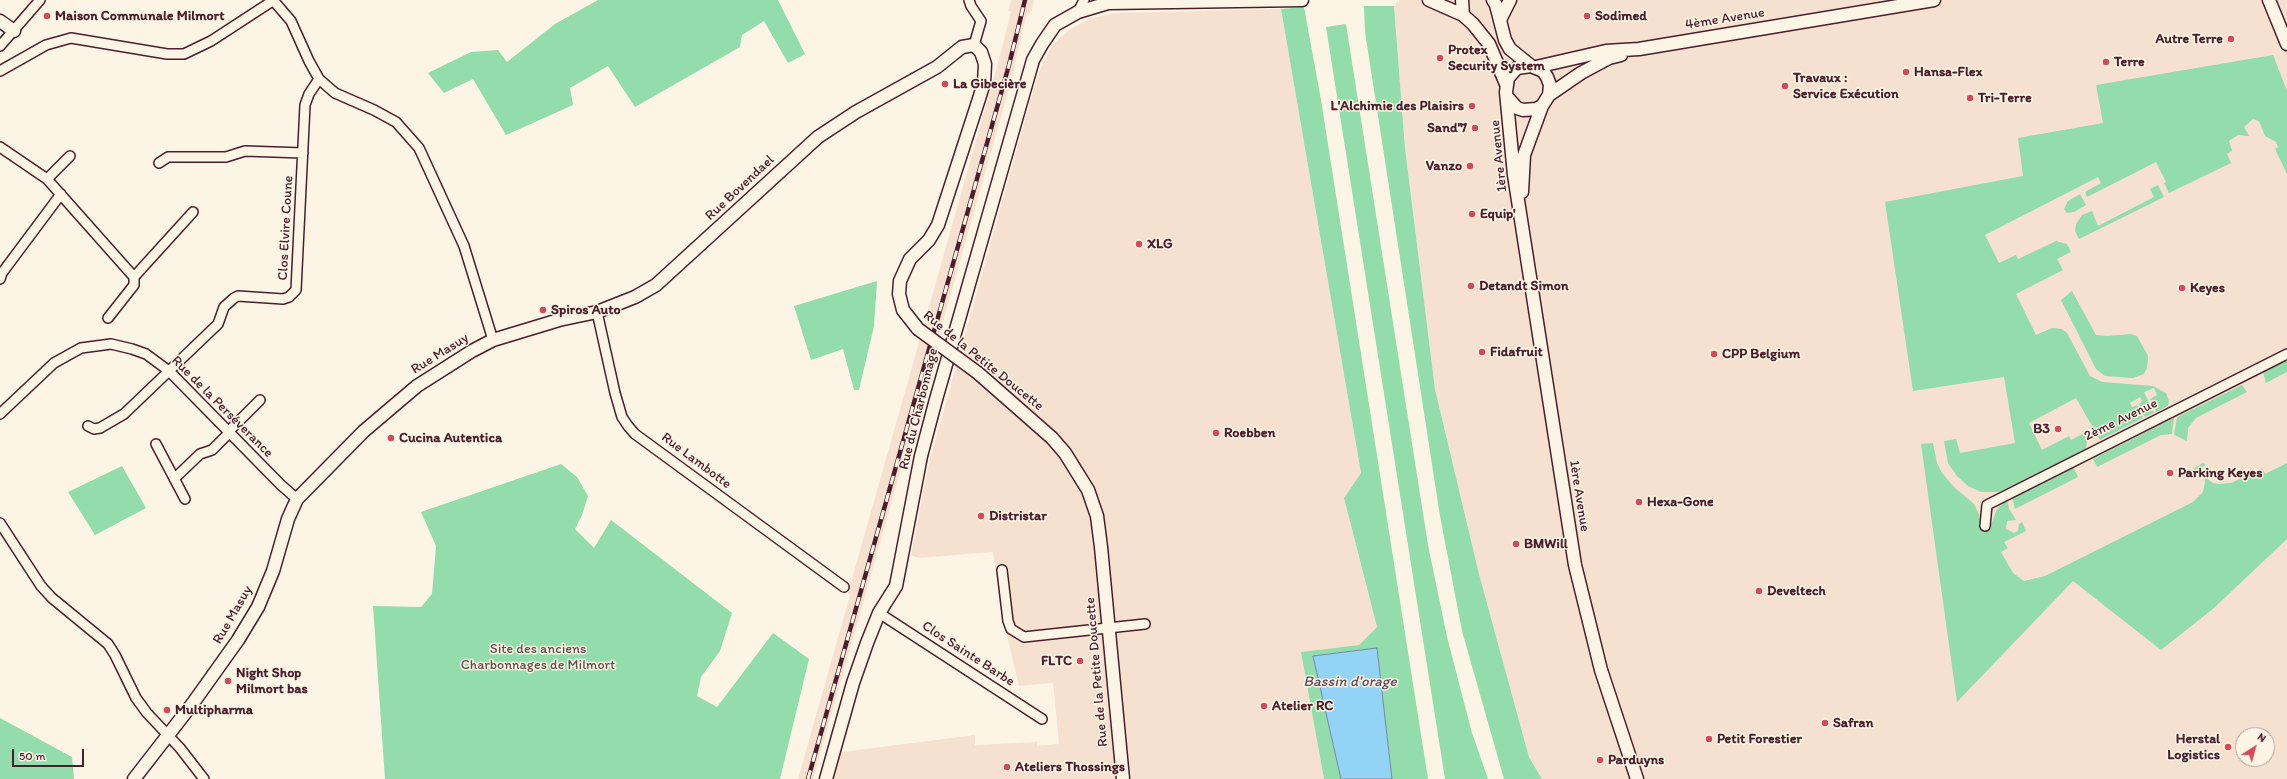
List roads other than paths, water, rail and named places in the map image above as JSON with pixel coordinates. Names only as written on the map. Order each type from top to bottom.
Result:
[{"type":"street","points":[[0,46],[40,0]]},
{"type":"street","points":[[0,71],[46,45],[71,38],[167,54],[184,54],[211,41],[273,0],[291,21],[309,61],[320,79],[335,93],[374,110],[396,122],[420,148],[464,246],[493,340]]},
{"type":"street","points":[[969,0],[980,21],[974,45]]},
{"type":"street","points":[[1078,12],[1084,0]]},
{"type":"street","points":[[1078,12],[1108,4],[1302,0]]},
{"type":"street","name":"1ère Avenue","points":[[1429,0],[1463,15],[1473,24],[1489,44],[1506,84],[1513,168],[1521,211],[1575,565],[1601,670],[1637,779]]},
{"type":"street","points":[[1462,0],[1463,15]]},
{"type":"street","points":[[1493,0],[1505,40],[1510,49],[1548,77],[1550,96]]},
{"type":"street","points":[[1500,20],[1510,0]]},
{"type":"street","name":"4ème Avenue","points":[[1533,66],[1606,51],[1640,49],[1934,0]]},
{"type":"street","points":[[2271,2],[2287,44]]},
{"type":"street","name":"Rue du Charbonnage","points":[[826,779],[852,683],[879,613],[896,586],[931,417],[1032,60],[1055,25],[1078,12]]},
{"type":"street","points":[[0,21],[14,31]]},
{"type":"street","name":"Rue Bovendael","points":[[493,340],[559,320],[598,312],[635,297],[656,285],[818,137],[937,67],[962,47],[974,45]]},
{"type":"street","name":"Rue de la Petite Doucette","points":[[974,45],[981,52],[985,64],[984,83],[938,225],[929,240],[910,259],[900,281],[899,294],[903,310],[918,329],[978,373],[1052,438],[1066,453],[1088,490],[1096,516],[1123,779]]},
{"type":"street","name":"4ème Avenue","points":[[1550,96],[1582,73],[1608,58],[1640,49]]},
{"type":"street","points":[[1506,84],[1508,78],[1517,68],[1533,66]]},
{"type":"street","name":"Clos Elvire Coune","points":[[169,371],[218,324],[224,307],[238,296],[283,299],[289,297],[296,290],[306,99],[320,79]]},
{"type":"street","name":"1ère Avenue","points":[[1521,211],[1524,155],[1542,106],[1550,96]]},
{"type":"street","name":"1ère Avenue","points":[[1508,98],[1512,104],[1523,110],[1536,109],[1542,106]]},
{"type":"street","points":[[0,147],[47,180],[134,277],[134,285],[108,318]]},
{"type":"street","points":[[159,163],[168,157],[226,157],[245,151],[303,153]]},
{"type":"street","points":[[47,180],[70,156]]},
{"type":"street","points":[[0,279],[2,273],[61,194]]},
{"type":"street","points":[[134,277],[193,212]]},
{"type":"street","name":"Rue Lambotte","points":[[598,312],[615,393],[622,417],[635,434],[844,587]]},
{"type":"street","name":"Rue Masuy","points":[[134,779],[168,736],[238,640],[258,607],[273,571],[288,519],[298,499],[364,431],[417,386],[472,351],[493,340]]},
{"type":"street","name":"Rue de la Perséverance","points":[[0,414],[54,363],[81,348],[111,344],[132,349],[146,354],[169,371],[281,486],[298,499]]},
{"type":"street","name":"2ème Avenue","points":[[1985,526],[1987,505],[2287,354]]},
{"type":"street","points":[[88,426],[100,428],[124,414],[169,371]]},
{"type":"street","points":[[175,478],[200,454],[212,450],[260,400]]},
{"type":"street","points":[[156,444],[185,499]]},
{"type":"street","points":[[0,523],[41,586],[52,598],[108,644],[115,654],[136,698],[147,713],[204,779]]},
{"type":"street","points":[[1002,570],[1008,621],[1011,629],[1024,637],[1144,624]]},
{"type":"street","name":"Clos Sainte Barbe","points":[[879,613],[1042,719]]},
{"type":"water","name":"Bassin d'orage","points":[[1377,648],[1392,779],[1341,779],[1313,656]]},
{"type":"railway","points":[[808,779],[1009,65],[1025,0]]},
{"type":"place","name":"Maison Communale Milmort","points":[[47,16]]},
{"type":"place","name":"Sodimed","points":[[1587,16]]},
{"type":"place","name":"Autre Terre","points":[[2231,39]]},
{"type":"place","name":"Protex Security System","points":[[1440,58]]},
{"type":"place","name":"Terre","points":[[2106,62]]},
{"type":"place","name":"Hansa-Flex","points":[[1906,72]]},
{"type":"place","name":"La Gibecière","points":[[945,84]]},
{"type":"place","name":"Travaux : Service Exécution","points":[[1785,86]]},
{"type":"place","name":"Tri-Terre","points":[[1970,98]]},
{"type":"place","name":"L'Alchimie des Plaisirs","points":[[1472,106]]},
{"type":"place","name":"Sand'7","points":[[1475,128]]},
{"type":"place","name":"Vanzo","points":[[1470,166]]},
{"type":"place","name":"Equip'","points":[[1472,214]]},
{"type":"place","name":"XLG","points":[[1139,244]]},
{"type":"place","name":"Detandt Simon","points":[[1471,286]]},
{"type":"place","name":"Keyes","points":[[2182,288]]},
{"type":"place","name":"Spiros Auto","points":[[543,310]]},
{"type":"place","name":"Fidafruit","points":[[1482,352]]},
{"type":"place","name":"CPP Belgium","points":[[1714,354]]},
{"type":"place","name":"B3","points":[[2058,429]]},
{"type":"place","name":"Roebben","points":[[1216,433]]},
{"type":"place","name":"Cucina Autentica","points":[[391,438]]},
{"type":"place","name":"Parking Keyes","points":[[2170,473]]},
{"type":"place","name":"Hexa-Gone","points":[[1639,502]]},
{"type":"place","name":"Distristar","points":[[981,516]]},
{"type":"place","name":"BMWill","points":[[1516,544]]},
{"type":"place","name":"Develtech","points":[[1759,591]]},
{"type":"place","name":"FLTC","points":[[1080,661]]},
{"type":"place","name":"Night Shop Milmort bas","points":[[228,681]]},
{"type":"place","name":"Atelier RC","points":[[1264,706]]},
{"type":"place","name":"Multipharma","points":[[167,710]]},
{"type":"place","name":"Safran","points":[[1825,723]]},
{"type":"place","name":"Petit Forestier","points":[[1709,739]]},
{"type":"place","name":"Herstal Logistics","points":[[2228,747]]},
{"type":"place","name":"Parduyns","points":[[1600,760]]},
{"type":"place","name":"Ateliers Thossings","points":[[1007,767]]},
{"type":"park label","name":"Site des anciens Charbonnages de Milmort","points":[[538,658]]}]
